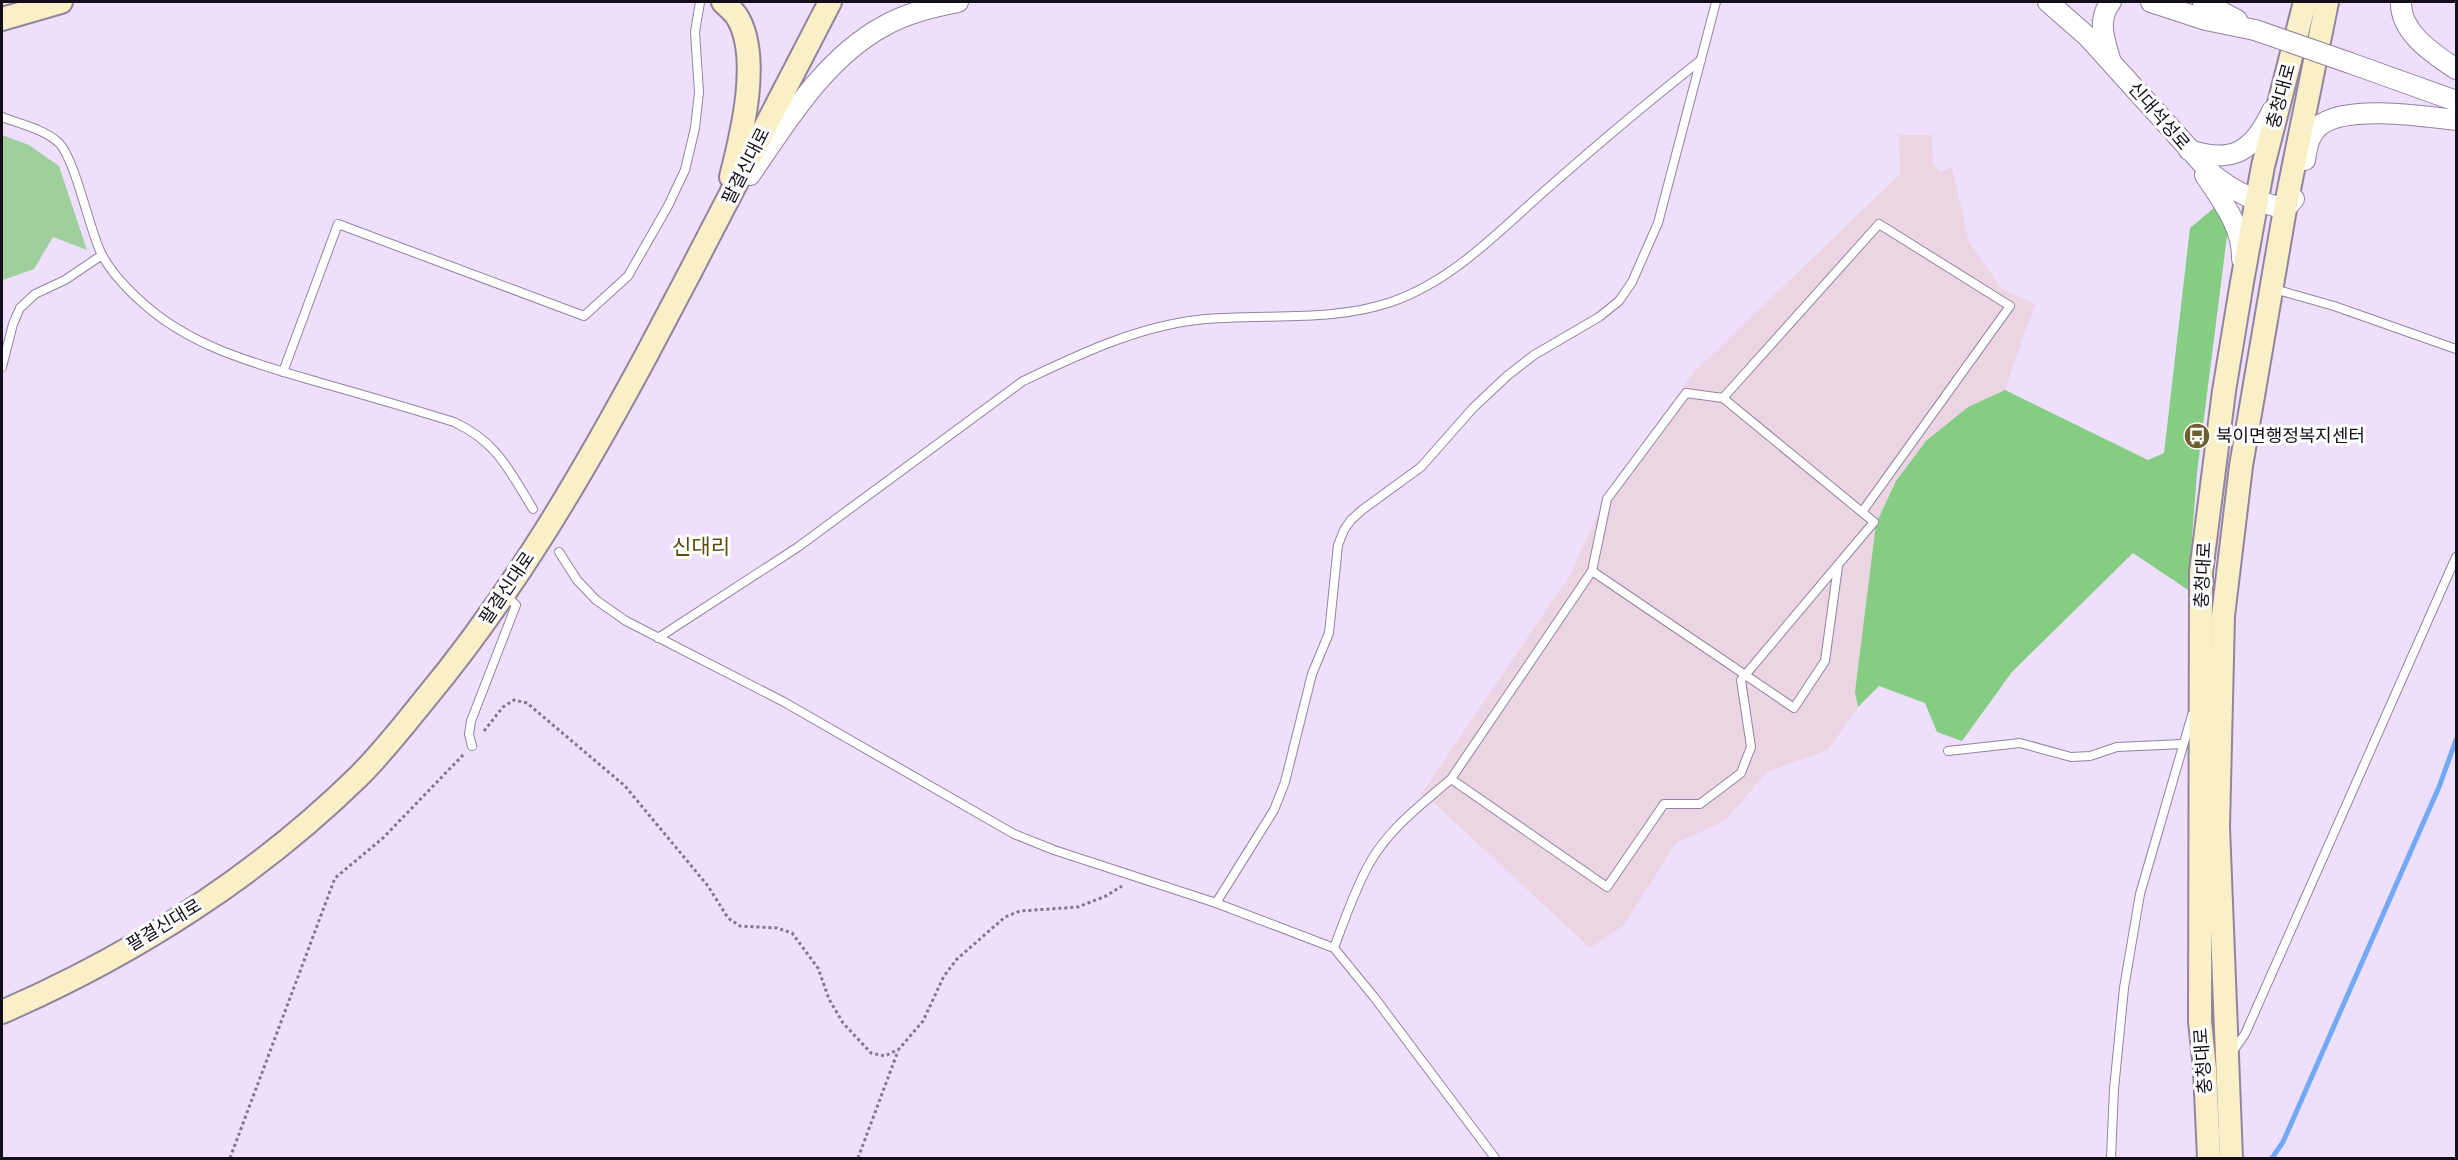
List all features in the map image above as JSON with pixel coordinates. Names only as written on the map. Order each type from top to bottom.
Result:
[{"type":"main road","points":[[2,18],[61,2]]},
{"type":"main road","points":[[719,219],[737,153],[748,75],[746,39],[735,15],[723,2]]},
{"type":"main road","name":"팔결신대로","points":[[2,1012],[109,958],[180,917],[245,874],[310,821],[362,774],[410,718],[454,664],[505,594],[598,446],[719,219],[830,2]]},
{"type":"main road","name":"충청대로","points":[[2209,1158],[2200,1021],[2201,572],[2224,391],[2256,202],[2305,2]]},
{"type":"main road","name":"충청대로","points":[[2231,1158],[2218,827],[2223,616],[2241,466],[2285,209],[2327,2]]},
{"type":"street","points":[[719,219],[795,109],[827,72],[855,46],[884,26],[918,12],[958,2]]},
{"type":"street","name":"신대석성로","points":[[2048,2],[2088,37],[2189,150],[2227,186],[2256,202],[2285,209]]},
{"type":"street","points":[[2111,2],[2104,11],[2102,25],[2111,62]]},
{"type":"street","points":[[2151,2],[2206,20],[2255,30],[2457,101]]},
{"type":"street","points":[[2203,2],[2255,30]]},
{"type":"street","points":[[2401,2],[2406,23],[2417,39],[2457,69]]},
{"type":"street","points":[[2189,150],[2210,157],[2229,155],[2245,148],[2256,139],[2266,125],[2285,85]]},
{"type":"street","points":[[2285,209],[2298,194],[2312,134],[2329,120],[2360,114],[2457,120]]},
{"type":"street","points":[[2189,150],[2238,230],[2243,247],[2242,282]]},
{"type":"lane","points":[[2,18],[33,2]]},
{"type":"lane","points":[[283,372],[338,224],[584,316],[628,276],[669,206],[686,170],[695,128],[699,92],[695,32],[700,2]]},
{"type":"lane","points":[[1216,903],[1274,810],[1285,782],[1312,674],[1329,633],[1338,545],[1344,530],[1362,510],[1421,467],[1473,408],[1507,376],[1534,355],[1599,317],[1618,301],[1632,282],[1658,223],[1716,2]]},
{"type":"lane","points":[[658,638],[798,547],[1023,381],[1048,369],[1136,333],[1165,324],[1322,314],[1390,302],[1417,291],[1474,253],[1638,110],[1701,60]]},
{"type":"lane","points":[[2,117],[46,134],[61,145],[70,162],[102,255],[121,281],[173,327],[197,342],[283,372],[454,422],[472,430],[492,446],[533,509]]},
{"type":"lane","points":[[1723,398],[1879,224],[2010,306],[1862,512]]},
{"type":"lane","points":[[2,367],[12,324],[20,308],[34,294],[65,280],[102,255]]},
{"type":"lane","points":[[2272,289],[2334,306],[2457,349]]},
{"type":"lane","points":[[1334,948],[1374,856],[1409,815],[1451,779],[1592,571],[1607,499],[1686,393],[1723,398],[1874,522],[1741,680],[1751,747],[1742,773],[1700,804],[1664,804],[1607,887],[1451,779]]},
{"type":"lane","points":[[559,552],[577,580],[596,600],[626,621],[765,692],[1014,834],[1054,850],[1216,903],[1334,948],[1495,1158]]},
{"type":"lane","points":[[2227,1059],[2250,1023],[2457,557]]},
{"type":"lane","points":[[1592,571],[1794,708],[1825,661],[1838,565]]},
{"type":"lane","points":[[472,746],[469,734],[471,720],[516,605],[505,594]]},
{"type":"lane","points":[[2111,1158],[2114,1089],[2124,988],[2139,894],[2201,688]]},
{"type":"lane","points":[[1948,751],[2020,743],[2071,757],[2090,756],[2117,747],[2183,744]]},
{"type":"path","points":[[230,1158],[335,878],[383,838],[472,746],[503,707],[514,700],[526,703],[625,786],[701,878],[728,918],[740,926],[777,928],[792,933],[818,968],[829,999],[843,1023],[871,1053],[885,1056],[899,1049]]},
{"type":"path","points":[[858,1158],[899,1049],[923,1021],[944,976],[957,959],[1005,917],[1020,911],[1078,907],[1106,896],[1138,876]]},
{"type":"shaded area","points":[[1899,135],[1932,135],[1933,163],[1941,172],[1952,167],[1969,242],[2002,289],[2035,304],[2005,390],[1968,407],[1927,441],[1896,481],[1855,692],[1858,707],[1828,750],[1767,772],[1725,821],[1676,843],[1624,925],[1590,948],[1435,804],[1421,794],[1570,575],[1611,485],[1694,372],[1900,174]]},
{"type":"green space","points":[[2,135],[29,145],[59,166],[87,250],[53,237],[34,269],[3,280]]},
{"type":"green space","points":[[2214,208],[2228,228],[2197,473],[2188,590],[2133,553],[2012,672],[1962,741],[1937,732],[1925,703],[1879,686],[1858,707],[1855,692],[1876,524],[1896,481],[1926,441],[1968,407],[2005,390],[2148,460],[2164,453],[2190,228]]},
{"type":"waterway","points":[[2272,1158],[2283,1142],[2439,787],[2456,740]]},
{"type":"place","name":"북이면행정복지센터","points":[[2197,436]]},
{"type":"district","name":"신대리","points":[[701,547]]}]
